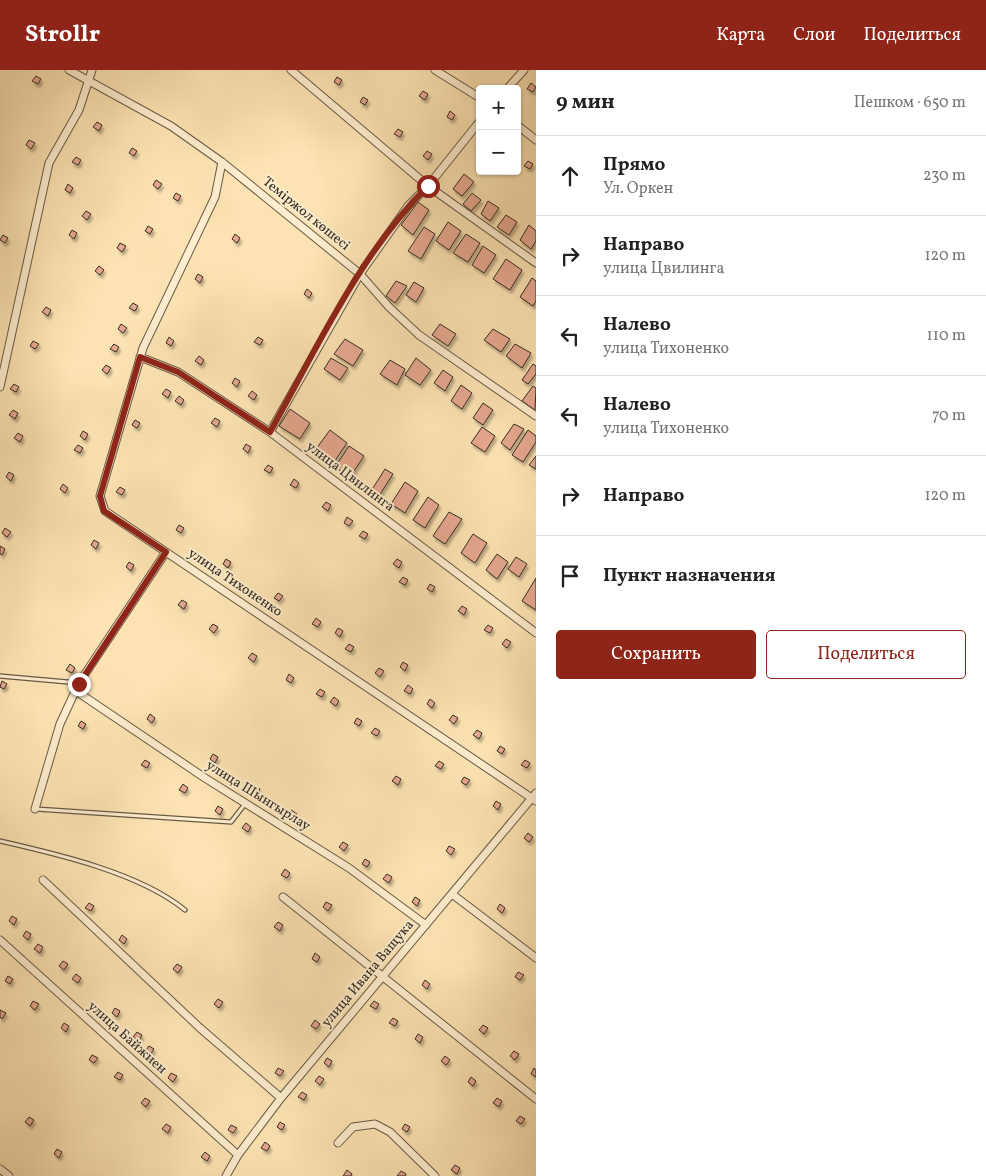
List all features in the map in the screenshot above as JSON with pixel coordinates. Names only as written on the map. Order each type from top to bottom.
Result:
[{"type":"street","name":"Теміржол көшесі","points":[[69,70],[171,126],[222,162],[360,274],[419,335],[536,416]]},
{"type":"street","points":[[0,387],[49,163],[79,110],[92,70]]},
{"type":"street","points":[[291,70],[428,186],[536,263]]},
{"type":"street","points":[[435,70],[476,96]]},
{"type":"street","points":[[511,85],[524,70]]},
{"type":"street","points":[[270,432],[360,274],[408,206],[428,186],[476,126]]},
{"type":"street","points":[[521,128],[536,140]]},
{"type":"street","name":"улица Тихоненко","points":[[222,162],[215,197],[140,357],[100,496],[104,511],[535,797]]},
{"type":"street","name":"улица Цвилинга","points":[[140,357],[178,372],[270,432],[536,633]]},
{"type":"street","points":[[35,809],[60,724],[79,684],[166,552]]},
{"type":"street","name":"улица Шынгырлау","points":[[76,691],[349,868],[426,925]]},
{"type":"street","name":"улица Ивана Ващука","points":[[226,1176],[238,1155],[281,1098],[380,976],[535,797]]},
{"type":"street","points":[[43,880],[200,1028],[281,1098]]},
{"type":"street","points":[[452,894],[536,958]]},
{"type":"street","points":[[283,897],[536,1099]]},
{"type":"street","name":"улица Байжиен","points":[[0,940],[238,1155]]},
{"type":"street","points":[[338,1143],[352,1127],[375,1124],[390,1132],[435,1176]]},
{"type":"street","points":[[0,1169],[9,1176]]},
{"type":"lane","points":[[0,676],[79,684]]},
{"type":"lane","points":[[35,809],[231,822],[246,803]]},
{"type":"lane","points":[[0,841],[44,851],[127,878],[170,898],[185,910]]},
{"type":"building","points":[[36,76],[41,79],[38,84],[32,81]]},
{"type":"building","points":[[337,77],[342,80],[339,85],[334,82]]},
{"type":"building","points":[[531,83],[536,87],[533,92],[527,89]]},
{"type":"building","points":[[423,91],[428,94],[425,100],[419,96]]},
{"type":"building","points":[[363,97],[368,100],[365,105],[360,102]]},
{"type":"building","points":[[450,111],[455,115],[452,120],[447,117]]},
{"type":"building","points":[[97,122],[102,125],[99,131],[93,127]]},
{"type":"building","points":[[398,129],[403,132],[400,137],[394,134]]},
{"type":"building","points":[[29,140],[35,143],[31,149],[26,145]]},
{"type":"building","points":[[132,148],[137,151],[134,156],[129,153]]},
{"type":"building","points":[[427,151],[432,154],[428,160],[423,156]]},
{"type":"building","points":[[76,157],[81,160],[78,165],[72,162]]},
{"type":"building","points":[[528,161],[533,164],[530,169],[524,166]]},
{"type":"building","points":[[464,174],[474,182],[462,196],[453,189]]},
{"type":"building","points":[[156,180],[162,184],[158,189],[153,185]]},
{"type":"building","points":[[68,184],[73,188],[70,193],[65,190]]},
{"type":"building","points":[[176,193],[181,196],[178,201],[173,198]]},
{"type":"building","points":[[472,193],[481,200],[471,211],[463,204]]},
{"type":"building","points":[[488,201],[499,208],[490,221],[481,214]]},
{"type":"building","points":[[418,202],[429,210],[413,235],[401,225]]},
{"type":"building","points":[[86,211],[91,214],[87,220],[82,216]]},
{"type":"building","points":[[506,215],[517,222],[509,235],[497,227]]},
{"type":"building","points":[[448,222],[461,231],[449,250],[436,241]]},
{"type":"building","points":[[529,225],[536,231],[536,241],[531,249],[520,240]]},
{"type":"building","points":[[148,226],[153,229],[150,234],[145,231]]},
{"type":"building","points":[[424,227],[435,234],[421,259],[408,251]]},
{"type":"building","points":[[72,230],[77,233],[74,239],[69,235]]},
{"type":"building","points":[[235,234],[240,238],[237,243],[232,239]]},
{"type":"building","points":[[466,234],[480,243],[468,262],[453,253]]},
{"type":"building","points":[[3,235],[8,238],[5,243],[0,240]]},
{"type":"building","points":[[120,243],[126,246],[122,252],[117,248]]},
{"type":"building","points":[[483,246],[496,255],[484,273],[472,265]]},
{"type":"building","points":[[506,259],[522,270],[510,290],[493,279]]},
{"type":"building","points":[[99,266],[104,270],[100,275],[95,271]]},
{"type":"building","points":[[198,274],[203,277],[200,283],[195,279]]},
{"type":"building","points":[[532,278],[536,281],[536,301],[533,306],[520,297]]},
{"type":"building","points":[[396,281],[407,286],[395,303],[386,296]]},
{"type":"building","points":[[414,282],[424,288],[416,302],[406,295]]},
{"type":"building","points":[[307,289],[312,293],[309,298],[304,294]]},
{"type":"building","points":[[133,303],[138,306],[135,311],[129,308]]},
{"type":"building","points":[[46,307],[51,310],[48,316],[42,312]]},
{"type":"building","points":[[121,324],[127,328],[123,333],[118,329]]},
{"type":"building","points":[[440,324],[456,334],[448,346],[432,335]]},
{"type":"building","points":[[493,329],[510,339],[501,352],[484,340]]},
{"type":"building","points":[[169,337],[174,341],[171,346],[166,343]]},
{"type":"building","points":[[258,337],[263,340],[260,345],[254,342]]},
{"type":"building","points":[[345,339],[363,350],[353,366],[334,354]]},
{"type":"building","points":[[33,341],[39,344],[35,349],[30,346]]},
{"type":"building","points":[[114,344],[119,347],[116,352],[110,349]]},
{"type":"building","points":[[515,344],[531,353],[522,368],[506,356]]},
{"type":"building","points":[[199,356],[204,360],[201,365],[195,361]]},
{"type":"building","points":[[331,358],[348,368],[340,380],[324,369]]},
{"type":"building","points":[[416,358],[431,370],[420,385],[405,375]]},
{"type":"building","points":[[390,360],[405,369],[397,385],[380,374]]},
{"type":"building","points":[[533,364],[536,366],[536,374],[528,384],[522,380]]},
{"type":"building","points":[[106,365],[111,368],[107,374],[102,370]]},
{"type":"building","points":[[443,370],[453,377],[445,391],[434,383]]},
{"type":"building","points":[[235,378],[240,381],[237,387],[232,383]]},
{"type":"building","points":[[14,384],[19,387],[16,392],[10,389]]},
{"type":"building","points":[[461,385],[472,393],[462,409],[451,401]]},
{"type":"building","points":[[533,386],[536,388],[535,410],[522,401]]},
{"type":"building","points":[[166,389],[171,392],[168,398],[162,394]]},
{"type":"building","points":[[252,391],[257,395],[254,400],[248,396]]},
{"type":"building","points":[[179,396],[184,400],[181,405],[175,401]]},
{"type":"building","points":[[483,403],[493,410],[483,425],[473,418]]},
{"type":"building","points":[[290,409],[310,423],[300,439],[279,426]]},
{"type":"building","points":[[13,410],[18,413],[15,419],[9,415]]},
{"type":"building","points":[[215,418],[220,421],[217,427],[211,423]]},
{"type":"building","points":[[135,420],[140,423],[137,428],[132,425]]},
{"type":"building","points":[[514,424],[524,429],[510,450],[501,443]]},
{"type":"building","points":[[482,427],[495,436],[485,452],[471,443]]},
{"type":"building","points":[[330,430],[347,443],[332,465],[313,453]]},
{"type":"building","points":[[528,430],[536,436],[536,442],[523,462],[512,455]]},
{"type":"building","points":[[83,431],[88,434],[85,440],[80,436]]},
{"type":"building","points":[[18,433],[23,436],[20,442],[14,438]]},
{"type":"building","points":[[246,444],[251,447],[248,453],[243,449]]},
{"type":"building","points":[[78,445],[83,448],[80,453],[74,450]]},
{"type":"building","points":[[349,446],[364,456],[350,477],[335,467]]},
{"type":"building","points":[[536,456],[536,469],[529,465]]},
{"type":"building","points":[[268,465],[273,468],[270,473],[264,470]]},
{"type":"building","points":[[385,469],[393,474],[379,496],[371,491]]},
{"type":"building","points":[[9,472],[14,475],[11,481],[6,477]]},
{"type":"building","points":[[294,479],[299,483],[296,488],[290,485]]},
{"type":"building","points":[[405,482],[418,491],[405,513],[391,504]]},
{"type":"building","points":[[63,484],[68,488],[65,493],[60,489]]},
{"type":"building","points":[[120,487],[125,490],[122,495],[116,492]]},
{"type":"building","points":[[428,497],[439,505],[425,528],[413,520]]},
{"type":"building","points":[[326,502],[331,505],[328,511],[322,507]]},
{"type":"building","points":[[449,512],[462,519],[445,544],[433,536]]},
{"type":"building","points":[[347,517],[353,521],[349,526],[344,523]]},
{"type":"building","points":[[179,525],[184,528],[181,533],[176,530]]},
{"type":"building","points":[[5,528],[11,532],[7,537],[2,533]]},
{"type":"building","points":[[363,531],[368,534],[365,539],[359,536]]},
{"type":"building","points":[[473,534],[487,543],[475,563],[461,553]]},
{"type":"building","points":[[94,540],[99,543],[96,549],[91,545]]},
{"type":"building","points":[[0,546],[5,549],[2,555],[0,554]]},
{"type":"building","points":[[497,554],[508,562],[497,579],[486,570]]},
{"type":"building","points":[[516,557],[527,564],[519,577],[508,569]]},
{"type":"building","points":[[226,559],[231,562],[228,568],[223,564]]},
{"type":"building","points":[[397,559],[402,562],[399,568],[393,564]]},
{"type":"building","points":[[129,562],[134,565],[131,571],[126,567]]},
{"type":"building","points":[[403,577],[408,580],[405,585],[399,582]]},
{"type":"building","points":[[536,578],[536,610],[522,601]]},
{"type":"building","points":[[430,584],[435,587],[432,592],[427,589]]},
{"type":"building","points":[[278,593],[283,596],[279,601],[274,598]]},
{"type":"building","points":[[182,600],[187,603],[184,609],[178,605]]},
{"type":"building","points":[[462,606],[467,609],[464,615],[458,611]]},
{"type":"building","points":[[316,618],[321,622],[318,627],[312,624]]},
{"type":"building","points":[[213,624],[218,627],[214,633],[209,629]]},
{"type":"building","points":[[488,625],[493,628],[490,633],[484,630]]},
{"type":"building","points":[[338,628],[343,631],[340,637],[335,633]]},
{"type":"building","points":[[506,639],[511,642],[507,648],[502,644]]},
{"type":"building","points":[[349,644],[354,647],[351,652],[345,649]]},
{"type":"building","points":[[252,653],[257,656],[254,662],[248,658]]},
{"type":"building","points":[[403,662],[408,665],[405,671],[400,667]]},
{"type":"building","points":[[70,664],[75,668],[72,673],[66,670]]},
{"type":"building","points":[[379,668],[384,671],[380,677],[375,673]]},
{"type":"building","points":[[289,674],[294,678],[291,683],[286,680]]},
{"type":"building","points":[[2,681],[7,684],[4,689],[0,687]]},
{"type":"building","points":[[408,685],[413,689],[410,694],[404,691]]},
{"type":"building","points":[[320,689],[325,692],[322,697],[316,694]]},
{"type":"building","points":[[334,697],[339,701],[336,706],[330,702]]},
{"type":"building","points":[[430,699],[435,703],[432,708],[427,704]]},
{"type":"building","points":[[150,714],[155,718],[152,723],[147,719]]},
{"type":"building","points":[[453,715],[458,718],[454,724],[449,720]]},
{"type":"building","points":[[357,718],[362,721],[359,726],[354,723]]},
{"type":"building","points":[[81,721],[86,724],[83,729],[78,726]]},
{"type":"building","points":[[375,728],[380,731],[377,736],[371,733]]},
{"type":"building","points":[[477,730],[482,733],[479,739],[473,735]]},
{"type":"building","points":[[500,746],[505,749],[502,754],[497,751]]},
{"type":"building","points":[[213,754],[218,757],[215,763],[210,759]]},
{"type":"building","points":[[145,760],[150,763],[147,768],[141,765]]},
{"type":"building","points":[[525,760],[530,763],[527,768],[521,765]]},
{"type":"building","points":[[439,761],[444,764],[441,769],[435,766]]},
{"type":"building","points":[[396,776],[401,779],[398,785],[392,781]]},
{"type":"building","points":[[464,777],[470,780],[466,785],[461,782]]},
{"type":"building","points":[[183,784],[188,788],[185,793],[179,790]]},
{"type":"building","points":[[255,786],[260,789],[257,795],[251,791]]},
{"type":"building","points":[[496,801],[501,804],[498,810],[493,806]]},
{"type":"building","points":[[218,806],[223,809],[220,815],[215,811]]},
{"type":"building","points":[[291,810],[297,814],[293,819],[288,816]]},
{"type":"building","points":[[246,823],[251,827],[248,832],[242,828]]},
{"type":"building","points":[[528,833],[533,837],[529,842],[524,838]]},
{"type":"building","points":[[343,842],[348,845],[344,851],[339,847]]},
{"type":"building","points":[[449,846],[455,849],[451,855],[446,851]]},
{"type":"building","points":[[365,859],[370,862],[367,867],[362,864]]},
{"type":"building","points":[[285,869],[290,873],[287,878],[281,875]]},
{"type":"building","points":[[387,874],[392,877],[389,883],[383,879]]},
{"type":"building","points":[[415,897],[420,900],[417,906],[412,902]]},
{"type":"building","points":[[326,902],[332,905],[328,911],[323,907]]},
{"type":"building","points":[[89,903],[94,906],[91,911],[85,908]]},
{"type":"building","points":[[500,904],[505,908],[502,913],[497,909]]},
{"type":"building","points":[[12,916],[17,919],[14,925],[9,921]]},
{"type":"building","points":[[278,922],[283,925],[280,931],[274,927]]},
{"type":"building","points":[[26,931],[31,934],[28,940],[23,936]]},
{"type":"building","points":[[122,935],[127,939],[124,944],[119,940]]},
{"type":"building","points":[[38,944],[43,947],[40,953],[34,949]]},
{"type":"building","points":[[315,953],[320,957],[317,962],[312,959]]},
{"type":"building","points":[[63,961],[68,964],[64,970],[59,966]]},
{"type":"building","points":[[177,964],[182,967],[178,973],[173,969]]},
{"type":"building","points":[[518,972],[524,975],[520,980],[515,977]]},
{"type":"building","points":[[76,974],[81,978],[78,983],[72,979]]},
{"type":"building","points":[[8,976],[13,979],[10,984],[5,981]]},
{"type":"building","points":[[425,980],[430,984],[427,989],[422,985]]},
{"type":"building","points":[[218,999],[223,1002],[219,1008],[214,1004]]},
{"type":"building","points":[[33,1001],[39,1004],[35,1010],[30,1006]]},
{"type":"building","points":[[374,1001],[379,1004],[376,1009],[370,1006]]},
{"type":"building","points":[[115,1008],[120,1011],[117,1017],[112,1013]]},
{"type":"building","points":[[0,1010],[6,1013],[2,1019],[0,1017]]},
{"type":"building","points":[[393,1018],[398,1021],[395,1026],[389,1023]]},
{"type":"building","points":[[315,1020],[320,1024],[316,1029],[311,1026]]},
{"type":"building","points":[[64,1023],[69,1026],[66,1032],[61,1028]]},
{"type":"building","points":[[483,1025],[488,1028],[484,1034],[479,1030]]},
{"type":"building","points":[[137,1032],[142,1035],[139,1041],[133,1037]]},
{"type":"building","points":[[418,1034],[423,1037],[420,1043],[415,1039]]},
{"type":"building","points":[[149,1046],[154,1049],[150,1055],[145,1051]]},
{"type":"building","points":[[514,1051],[519,1054],[515,1060],[510,1056]]},
{"type":"building","points":[[92,1055],[98,1058],[94,1063],[89,1060]]},
{"type":"building","points":[[445,1056],[450,1060],[446,1065],[441,1061]]},
{"type":"building","points":[[327,1058],[332,1061],[329,1067],[324,1063]]},
{"type":"building","points":[[278,1068],[284,1071],[280,1076],[275,1073]]},
{"type":"building","points":[[534,1068],[536,1070],[536,1077],[531,1074]]},
{"type":"building","points":[[118,1072],[123,1075],[120,1080],[114,1077]]},
{"type":"building","points":[[171,1073],[177,1076],[173,1082],[168,1078]]},
{"type":"building","points":[[319,1076],[324,1079],[320,1085],[315,1081]]},
{"type":"building","points":[[471,1077],[476,1081],[473,1086],[468,1082]]},
{"type":"building","points":[[302,1092],[307,1095],[304,1100],[298,1097]]},
{"type":"building","points":[[145,1098],[150,1101],[146,1107],[141,1103]]},
{"type":"building","points":[[497,1098],[502,1101],[499,1107],[493,1103]]},
{"type":"building","points":[[520,1116],[525,1119],[521,1124],[516,1121]]},
{"type":"building","points":[[29,1117],[34,1120],[30,1126],[25,1122]]},
{"type":"building","points":[[280,1122],[285,1125],[282,1130],[277,1127]]},
{"type":"building","points":[[166,1124],[171,1127],[168,1133],[162,1129]]},
{"type":"building","points":[[405,1124],[410,1127],[407,1132],[402,1129]]},
{"type":"building","points":[[231,1125],[237,1128],[233,1133],[228,1130]]},
{"type":"building","points":[[265,1142],[270,1146],[267,1151],[261,1148]]},
{"type":"building","points":[[57,1149],[62,1152],[59,1158],[54,1154]]},
{"type":"building","points":[[205,1152],[210,1156],[207,1161],[201,1157]]},
{"type":"building","points":[[455,1165],[460,1168],[457,1174],[451,1170]]},
{"type":"building","points":[[347,1170],[352,1174],[351,1176],[343,1176]]},
{"type":"building","points":[[401,1171],[406,1174],[405,1176],[397,1176]]},
{"type":"route","points":[[79,684],[166,552],[104,511],[100,496],[140,357],[178,372],[270,432],[354,284],[408,206],[428,186]]}]
